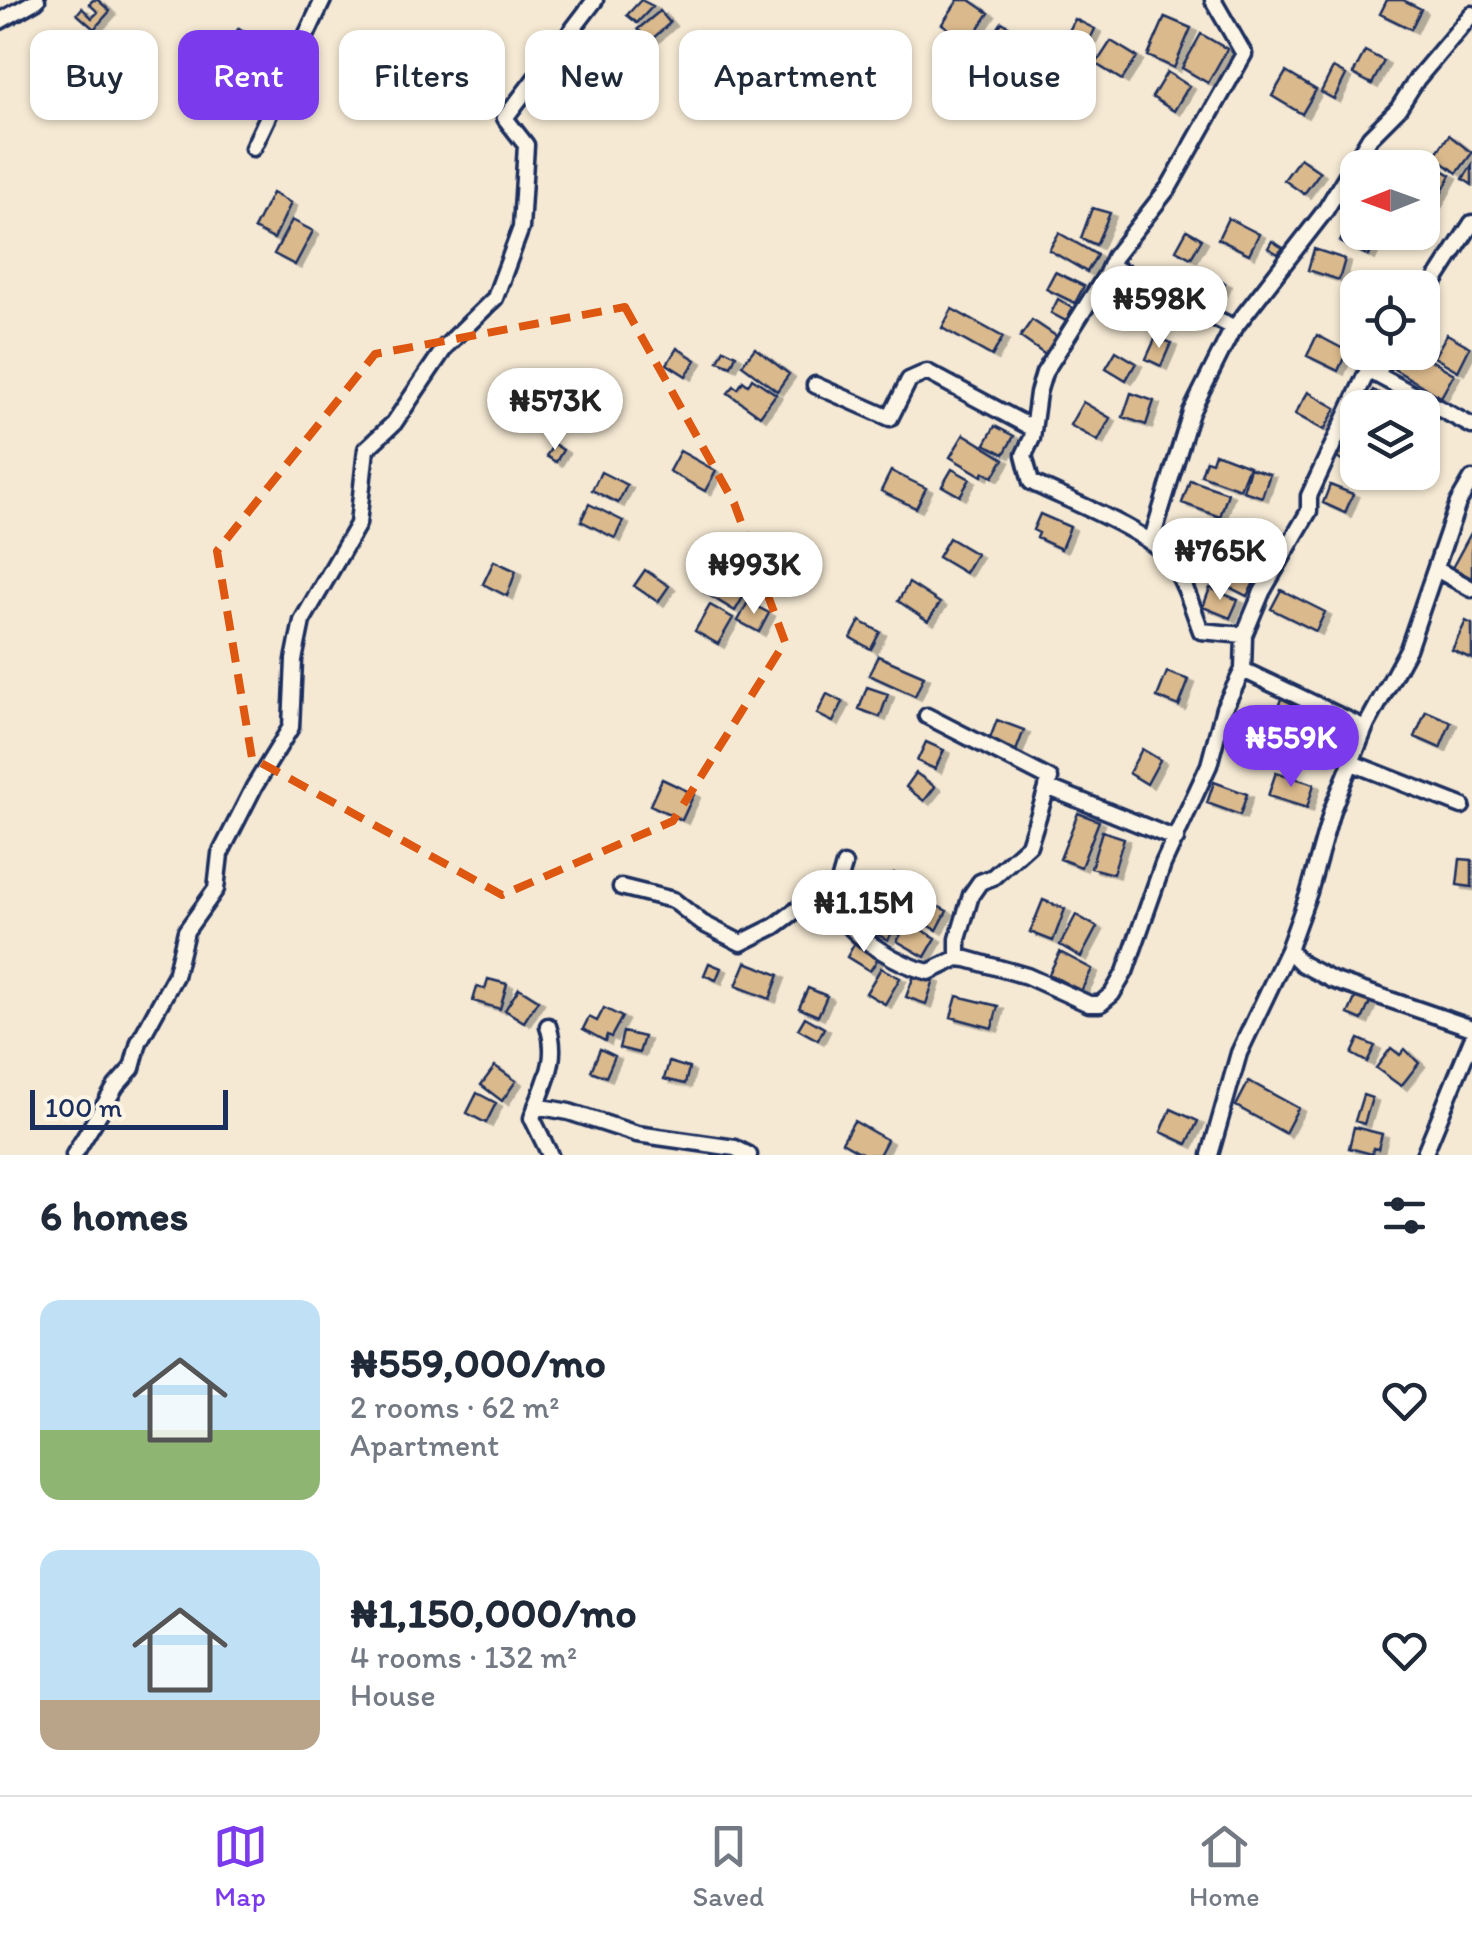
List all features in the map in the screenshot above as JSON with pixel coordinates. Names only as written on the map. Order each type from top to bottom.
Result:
[{"type":"street","points":[[0,20],[37,0]]},
{"type":"street","points":[[254,148],[322,0]]},
{"type":"street","points":[[74,1155],[116,1086],[132,1068],[140,1042],[175,976],[186,931],[216,889],[220,854],[290,727],[294,660],[302,621],[358,524],[366,449],[394,423],[446,346],[495,298],[521,228],[526,144],[505,118],[595,0]]},
{"type":"street","points":[[1213,0],[1244,54],[1169,188],[1114,256],[1044,373],[1024,454],[1032,482],[1151,542],[1168,558],[1188,594],[1201,631],[1244,635]]},
{"type":"street","points":[[1151,542],[1191,412],[1236,328],[1325,211],[1370,138],[1398,109],[1417,79],[1472,14]]},
{"type":"street","points":[[1440,273],[1472,223]]},
{"type":"street","points":[[1110,266],[1236,328]]},
{"type":"street","points":[[844,865],[838,890],[840,912],[851,926],[909,967],[930,972],[958,958],[1026,976],[1088,1004],[1100,1004],[1112,994],[1125,972],[1163,864],[1197,796],[1224,708],[1243,670],[1244,635],[1262,592],[1309,511],[1309,496],[1368,370],[1472,426]]},
{"type":"street","points":[[1376,375],[1379,370]]},
{"type":"street","points":[[814,384],[890,418],[909,380],[927,372],[1032,428]]},
{"type":"street","points":[[1210,1155],[1239,1053],[1288,950],[1332,810],[1365,728],[1408,649],[1458,503],[1472,478]]},
{"type":"street","points":[[1436,569],[1472,589]]},
{"type":"street","points":[[1243,670],[1365,728]]},
{"type":"street","points":[[926,716],[1050,779],[1028,845],[993,877],[980,882],[971,895],[958,939],[958,958]]},
{"type":"street","points":[[1352,763],[1462,806]]},
{"type":"street","points":[[1047,788],[1176,840]]},
{"type":"street","points":[[621,887],[673,900],[702,922],[741,943],[775,926],[810,900],[838,890]]},
{"type":"street","points":[[1288,950],[1302,964],[1332,980],[1472,1028]]},
{"type":"street","points":[[548,1026],[555,1046],[553,1066],[532,1118],[550,1155]]},
{"type":"street","points":[[1424,1155],[1472,1039]]},
{"type":"street","points":[[536,1106],[638,1134],[735,1148],[748,1155]]},
{"type":"highlighted area","points":[[625,307],[734,503],[785,642],[673,821],[502,895],[252,758],[217,551],[375,354]]},
{"type":"building","points":[[93,0],[110,11],[94,29],[77,14],[82,8],[92,18],[98,12],[89,4]]},
{"type":"building","points":[[641,0],[653,6],[637,23],[627,15]]},
{"type":"building","points":[[958,0],[970,0],[989,13],[978,30],[951,30],[942,24]]},
{"type":"building","points":[[1387,0],[1403,0],[1421,9],[1411,29],[1380,14]]},
{"type":"building","points":[[660,11],[670,23],[659,33],[638,29]]},
{"type":"building","points":[[1165,17],[1191,28],[1174,68],[1148,56]]},
{"type":"building","points":[[1075,19],[1095,29],[1094,30],[1070,30]]},
{"type":"building","points":[[1002,22],[1015,30],[997,30]]},
{"type":"building","points":[[1201,34],[1227,49],[1208,83],[1182,68]]},
{"type":"building","points":[[1111,41],[1137,57],[1122,80],[1096,64]]},
{"type":"building","points":[[1365,51],[1384,61],[1372,84],[1353,74]]},
{"type":"building","points":[[1333,68],[1346,75],[1334,99],[1321,92]]},
{"type":"building","points":[[1167,72],[1189,86],[1174,111],[1152,97]]},
{"type":"building","points":[[1286,72],[1316,90],[1302,114],[1272,96]]},
{"type":"building","points":[[1449,135],[1472,153],[1457,173],[1440,160],[1438,150]]},
{"type":"building","points":[[1300,158],[1320,172],[1304,194],[1284,180]]},
{"type":"building","points":[[1472,165],[1472,185],[1463,179]]},
{"type":"building","points":[[1440,169],[1451,175],[1440,196]]},
{"type":"building","points":[[272,193],[291,203],[274,239],[254,229]]},
{"type":"building","points":[[1092,208],[1110,213],[1096,245],[1081,238]]},
{"type":"building","points":[[1228,218],[1259,234],[1249,254],[1218,239]]},
{"type":"building","points":[[292,220],[313,231],[295,265],[274,254]]},
{"type":"building","points":[[1187,230],[1202,239],[1191,258],[1176,250]]},
{"type":"building","points":[[1059,233],[1097,255],[1087,272],[1049,250]]},
{"type":"building","points":[[1272,241],[1283,248],[1278,254],[1268,248]]},
{"type":"building","points":[[1314,249],[1345,259],[1339,280],[1308,270]]},
{"type":"building","points":[[1194,267],[1225,283],[1215,303],[1184,288]]},
{"type":"building","points":[[1055,272],[1084,286],[1075,303],[1046,289]]},
{"type":"building","points":[[1058,299],[1073,308],[1066,321],[1051,313]]},
{"type":"building","points":[[952,309],[1003,337],[992,356],[942,328]]},
{"type":"building","points":[[1032,320],[1059,338],[1047,356],[1020,337]]},
{"type":"building","points":[[1447,334],[1470,347],[1458,371],[1440,360],[1440,346]]},
{"type":"building","points":[[1317,335],[1340,347],[1340,367],[1338,371],[1307,356]]},
{"type":"building","points":[[1156,337],[1171,343],[1161,366],[1146,359]]},
{"type":"building","points":[[677,348],[696,360],[686,376],[667,364]]},
{"type":"building","points":[[755,348],[789,374],[777,391],[742,365]]},
{"type":"building","points":[[724,349],[736,355],[731,366],[718,361]]},
{"type":"building","points":[[1116,351],[1136,363],[1126,380],[1106,368]]},
{"type":"building","points":[[1440,366],[1454,374],[1441,397],[1440,390],[1429,390],[1396,370],[1440,370]]},
{"type":"building","points":[[752,378],[776,394],[760,416],[728,393],[734,386],[738,389],[743,381],[748,385]]},
{"type":"building","points":[[1308,392],[1336,408],[1324,430],[1295,414]]},
{"type":"building","points":[[1131,393],[1154,401],[1146,425],[1123,417]]},
{"type":"building","points":[[1083,402],[1110,418],[1098,441],[1070,425]]},
{"type":"building","points":[[995,426],[1014,436],[1004,454],[985,444]]},
{"type":"building","points":[[964,434],[1004,459],[993,477],[984,472],[982,476],[950,457]]},
{"type":"building","points":[[554,444],[563,450],[556,462],[546,456]]},
{"type":"building","points":[[680,451],[716,471],[705,491],[669,471]]},
{"type":"building","points":[[1215,453],[1249,466],[1240,489],[1201,475],[1206,460],[1212,462]]},
{"type":"building","points":[[1250,468],[1270,474],[1262,497],[1243,491]]},
{"type":"building","points":[[952,469],[970,479],[960,496],[942,486]]},
{"type":"building","points":[[891,471],[926,488],[916,508],[881,491]]},
{"type":"building","points":[[601,472],[627,485],[618,503],[592,490]]},
{"type":"building","points":[[1190,480],[1228,493],[1220,517],[1182,503]]},
{"type":"building","points":[[1330,485],[1353,494],[1345,513],[1323,503]]},
{"type":"building","points":[[589,504],[623,521],[615,538],[581,521]]},
{"type":"building","points":[[1040,514],[1070,527],[1061,549],[1037,538],[1039,533],[1033,530]]},
{"type":"building","points":[[1472,533],[1472,580],[1452,568]]},
{"type":"building","points":[[949,538],[976,554],[965,573],[938,557]]},
{"type":"building","points":[[1228,559],[1258,575],[1247,596],[1217,581]]},
{"type":"building","points":[[494,561],[516,571],[507,596],[483,584]]},
{"type":"building","points":[[645,570],[669,586],[658,602],[634,586]]},
{"type":"building","points":[[714,575],[745,594],[735,611],[704,592]]},
{"type":"building","points":[[909,583],[940,603],[928,621],[898,601]]},
{"type":"building","points":[[1210,588],[1238,600],[1230,618],[1203,607]]},
{"type":"building","points":[[1281,590],[1325,612],[1316,631],[1271,609]]},
{"type":"building","points":[[748,602],[769,613],[759,632],[738,621]]},
{"type":"building","points":[[710,605],[733,618],[718,644],[695,631]]},
{"type":"building","points":[[860,621],[880,632],[871,649],[851,638]]},
{"type":"building","points":[[1466,621],[1472,624],[1472,659],[1452,650]]},
{"type":"building","points":[[878,656],[924,676],[915,696],[869,675]]},
{"type":"building","points":[[1167,672],[1189,680],[1179,706],[1157,697]]},
{"type":"building","points":[[867,687],[888,694],[880,717],[859,709]]},
{"type":"building","points":[[827,694],[843,702],[833,722],[817,714]]},
{"type":"building","points":[[1282,696],[1292,700],[1284,724],[1273,721]]},
{"type":"building","points":[[1297,709],[1317,718],[1308,744],[1288,732]]},
{"type":"building","points":[[1426,711],[1451,722],[1440,748],[1415,737]]},
{"type":"building","points":[[997,720],[1024,730],[1016,751],[989,741]]},
{"type":"building","points":[[926,742],[944,750],[935,769],[917,761]]},
{"type":"building","points":[[1142,749],[1160,760],[1147,784],[1129,773]]},
{"type":"building","points":[[1276,772],[1314,784],[1307,808],[1268,796]]},
{"type":"building","points":[[916,773],[935,787],[924,801],[906,787]]},
{"type":"building","points":[[662,779],[694,794],[682,820],[650,805]]},
{"type":"building","points":[[1214,782],[1247,794],[1240,815],[1207,803]]},
{"type":"building","points":[[1078,813],[1099,821],[1081,867],[1060,859]]},
{"type":"building","points":[[1102,831],[1124,838],[1113,874],[1091,868]]},
{"type":"building","points":[[1460,859],[1472,860],[1472,887],[1457,885]]},
{"type":"building","points":[[894,873],[915,884],[900,913],[879,902]]},
{"type":"building","points":[[922,898],[947,911],[937,930],[912,916]]},
{"type":"building","points":[[1043,900],[1065,909],[1053,941],[1030,932]]},
{"type":"building","points":[[874,908],[898,921],[888,940],[864,927]]},
{"type":"building","points":[[1076,915],[1097,927],[1081,957],[1060,945]]},
{"type":"building","points":[[908,922],[936,938],[925,957],[897,941]]},
{"type":"building","points":[[857,939],[881,954],[870,971],[847,957]]},
{"type":"building","points":[[1060,952],[1092,969],[1081,991],[1049,974]]},
{"type":"building","points":[[746,962],[779,975],[770,999],[736,986]]},
{"type":"building","points":[[709,963],[721,968],[716,980],[704,975]]},
{"type":"building","points":[[881,968],[900,978],[885,1004],[866,993]]},
{"type":"building","points":[[915,973],[934,980],[926,1004],[906,997]]},
{"type":"building","points":[[488,979],[507,984],[500,1009],[473,1001],[477,987],[485,989]]},
{"type":"building","points":[[519,988],[538,1000],[524,1022],[505,1010]]},
{"type":"building","points":[[808,988],[827,996],[818,1016],[799,1008]]},
{"type":"building","points":[[1357,994],[1371,1000],[1362,1020],[1348,1014]]},
{"type":"building","points":[[957,996],[998,1006],[992,1028],[951,1017]]},
{"type":"building","points":[[604,1008],[622,1017],[605,1041],[583,1029],[589,1017],[597,1021]]},
{"type":"building","points":[[805,1017],[824,1028],[818,1040],[798,1029]]},
{"type":"building","points":[[623,1032],[644,1037],[639,1053],[619,1048]]},
{"type":"building","points":[[1359,1039],[1375,1046],[1367,1062],[1352,1054]]},
{"type":"building","points":[[1391,1048],[1400,1055],[1405,1049],[1419,1063],[1401,1086],[1376,1068]]},
{"type":"building","points":[[600,1049],[615,1056],[606,1077],[591,1071]]},
{"type":"building","points":[[669,1062],[689,1068],[685,1084],[664,1079]]},
{"type":"building","points":[[495,1066],[516,1081],[502,1101],[481,1085]]},
{"type":"building","points":[[1249,1081],[1298,1108],[1285,1133],[1236,1106]]},
{"type":"building","points":[[477,1093],[496,1103],[486,1123],[467,1113]]},
{"type":"building","points":[[1363,1095],[1372,1098],[1364,1124],[1355,1121]]},
{"type":"building","points":[[1171,1109],[1198,1121],[1187,1144],[1161,1132]]},
{"type":"building","points":[[854,1121],[887,1140],[879,1155],[865,1155],[842,1142]]},
{"type":"building","points":[[1354,1127],[1382,1134],[1378,1149],[1373,1148],[1372,1154],[1349,1148]]}]
